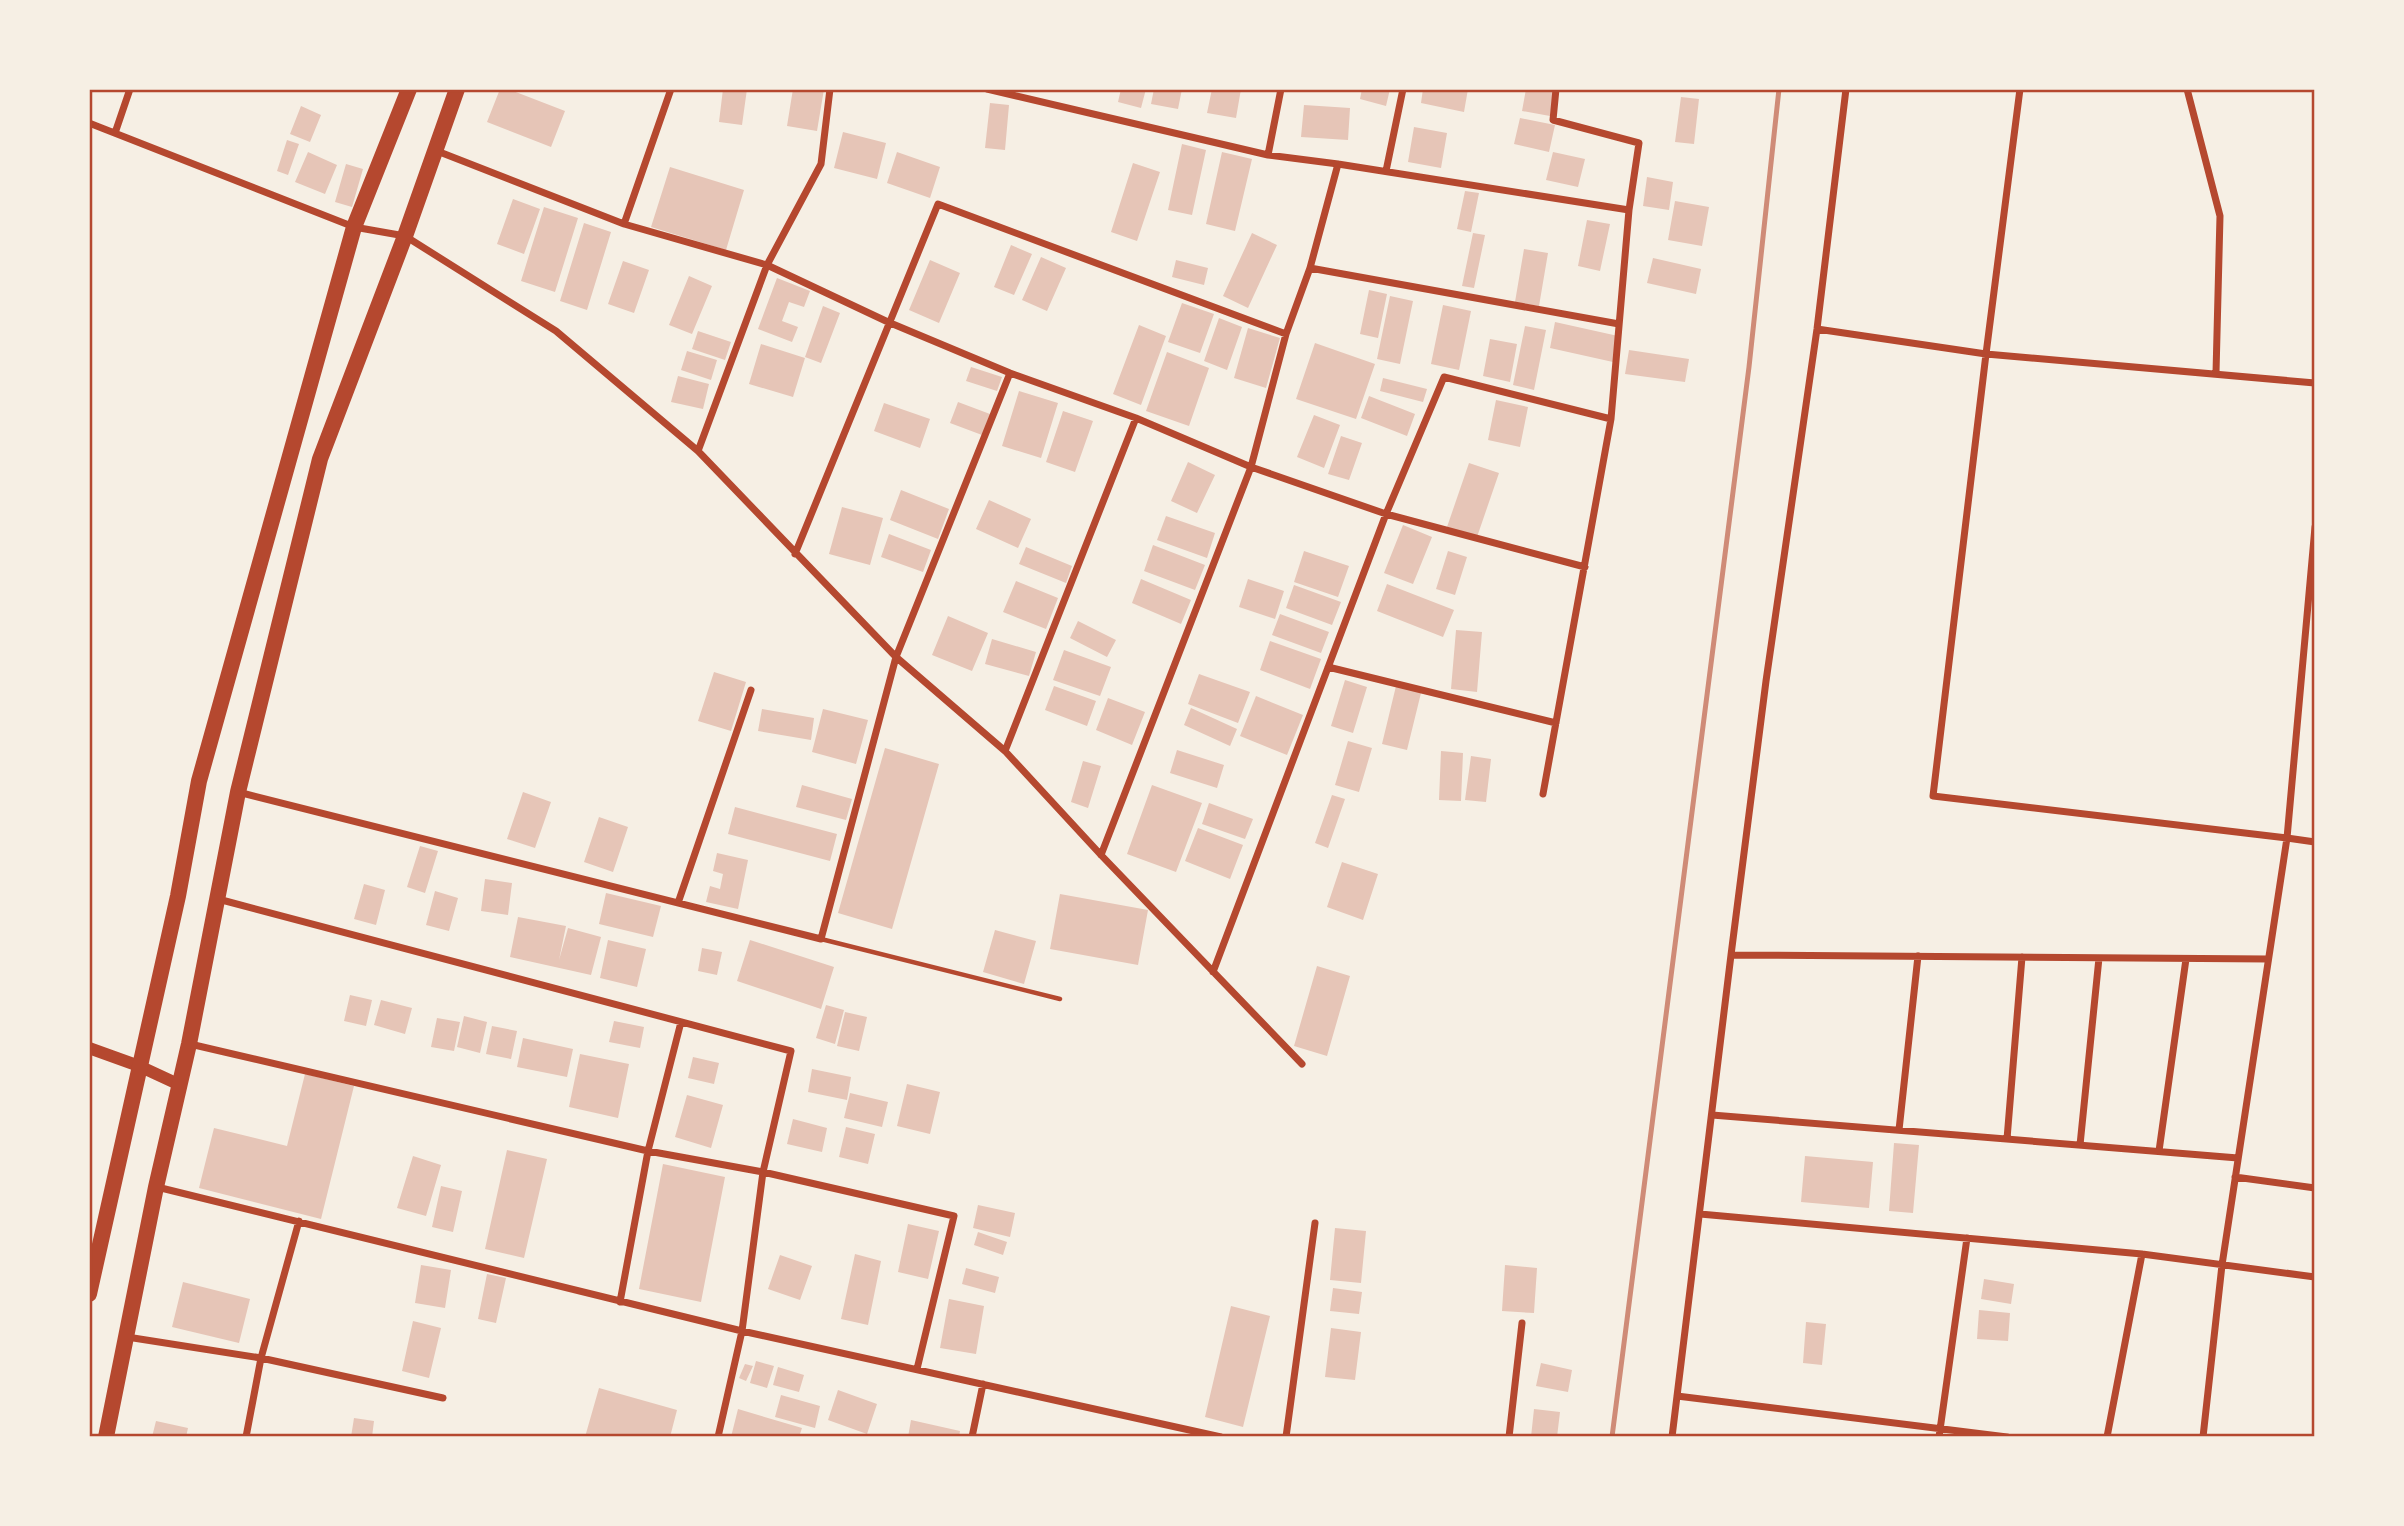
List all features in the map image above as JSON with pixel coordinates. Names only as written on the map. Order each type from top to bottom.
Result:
[{"type":"highway","points":[[89,1294],[178,896],[200,781],[354,227],[409,89]]},
{"type":"highway","points":[[106,1437],[156,1187],[190,1044],[239,792],[320,459],[405,236],[457,89]]},
{"type":"street","points":[[115,133],[130,89]]},
{"type":"street","points":[[624,224],[671,89]]},
{"type":"street","points":[[698,451],[767,265],[821,164],[830,89]]},
{"type":"street","points":[[987,89],[1268,155],[1629,210]]},
{"type":"street","points":[[1268,155],[1281,89]]},
{"type":"street","points":[[1386,171],[1403,89]]},
{"type":"street","points":[[1543,794],[1611,419],[1629,210],[1639,143],[1553,120],[1556,89]]},
{"type":"street","points":[[1672,1437],[1766,681],[1817,329],[1846,89]]},
{"type":"street","points":[[2020,89],[1933,796],[2315,842]]},
{"type":"street","points":[[2188,89],[2220,216],[2216,373]]},
{"type":"street","points":[[89,123],[354,227],[405,236],[556,331],[698,451],[896,657],[1005,751],[1101,855],[1303,1064]]},
{"type":"street","points":[[436,151],[624,224],[767,265],[888,322],[1010,373],[1136,418],[1251,467],[1386,514],[1584,567]]},
{"type":"street","points":[[1101,855],[1251,467],[1286,334],[1310,268],[1338,164]]},
{"type":"street","points":[[795,554],[938,204],[1286,334]]},
{"type":"street","points":[[1310,268],[1619,324]]},
{"type":"street","points":[[1817,329],[1986,354],[2315,383]]},
{"type":"street","points":[[239,792],[821,939],[896,657],[1010,373]]},
{"type":"street","points":[[1213,972],[1386,514],[1444,377],[1611,419]]},
{"type":"street","points":[[1005,751],[1136,418]]},
{"type":"street","points":[[2203,1437],[2222,1265],[2287,838],[2315,527]]},
{"type":"street","points":[[1328,667],[1556,723]]},
{"type":"street","points":[[678,903],[751,690]]},
{"type":"street","points":[[218,898],[791,1051],[763,1172],[742,1331],[718,1437]]},
{"type":"street","points":[[1731,955],[2268,959]]},
{"type":"street","points":[[1899,1130],[1919,956]]},
{"type":"street","points":[[2007,1139],[2022,957]]},
{"type":"street","points":[[2080,1145],[2099,958]]},
{"type":"street","points":[[2159,1151],[2186,959]]},
{"type":"street","points":[[620,1302],[648,1151],[681,1022]]},
{"type":"street","points":[[190,1044],[648,1151],[763,1172],[954,1216],[917,1369]]},
{"type":"street","points":[[89,1048],[180,1084]]},
{"type":"street","points":[[1712,1115],[2238,1158]]},
{"type":"street","points":[[2235,1177],[2315,1188]]},
{"type":"street","points":[[156,1187],[742,1331],[1221,1437]]},
{"type":"street","points":[[1700,1213],[2142,1254],[2315,1277]]},
{"type":"street","points":[[246,1437],[261,1358],[299,1221]]},
{"type":"street","points":[[1286,1437],[1315,1223]]},
{"type":"street","points":[[1940,1433],[1967,1238]]},
{"type":"street","points":[[2107,1437],[2142,1254]]},
{"type":"street","points":[[1510,1437],[1522,1323]]},
{"type":"street","points":[[127,1337],[261,1358],[443,1398]]},
{"type":"street","points":[[972,1437],[983,1384]]},
{"type":"street","points":[[1677,1396],[1940,1433],[2007,1437]]},
{"type":"lane","points":[[821,939],[1060,999]]},
{"type":"building","points":[[500,89],[508,89],[565,111],[551,147],[487,122]]},
{"type":"building","points":[[723,89],[747,89],[742,125],[719,122]]},
{"type":"building","points":[[793,89],[824,89],[817,131],[787,126]]},
{"type":"building","points":[[1121,89],[1146,89],[1141,108],[1118,102]]},
{"type":"building","points":[[1154,89],[1182,89],[1178,109],[1151,104]]},
{"type":"building","points":[[1212,89],[1241,89],[1236,118],[1207,113]]},
{"type":"building","points":[[1362,89],[1390,89],[1386,106],[1360,99]]},
{"type":"building","points":[[1423,89],[1468,89],[1464,112],[1421,103]]},
{"type":"building","points":[[1526,89],[1554,89],[1550,116],[1522,111]]},
{"type":"building","points":[[1681,97],[1699,99],[1694,144],[1675,142]]},
{"type":"building","points":[[990,103],[1009,105],[1005,150],[985,148]]},
{"type":"building","points":[[1304,105],[1350,108],[1348,140],[1301,137]]},
{"type":"building","points":[[301,106],[321,115],[310,142],[290,134]]},
{"type":"building","points":[[1520,118],[1555,125],[1549,152],[1514,144]]},
{"type":"building","points":[[1414,127],[1447,133],[1441,168],[1408,162]]},
{"type":"building","points":[[843,132],[886,143],[877,179],[834,168]]},
{"type":"building","points":[[287,140],[299,144],[288,175],[277,171]]},
{"type":"building","points":[[1182,144],[1206,150],[1192,215],[1168,210]]},
{"type":"building","points":[[308,152],[337,165],[325,194],[295,182]]},
{"type":"building","points":[[897,152],[940,167],[930,198],[887,183]]},
{"type":"building","points":[[1222,152],[1252,159],[1235,231],[1206,224]]},
{"type":"building","points":[[1553,152],[1585,159],[1578,187],[1546,180]]},
{"type":"building","points":[[1133,163],[1160,172],[1137,241],[1111,232]]},
{"type":"building","points":[[346,164],[363,169],[352,207],[335,202]]},
{"type":"building","points":[[670,167],[744,190],[726,250],[651,227]]},
{"type":"building","points":[[1647,177],[1673,182],[1669,210],[1643,206]]},
{"type":"building","points":[[1465,191],[1479,193],[1471,232],[1457,229]]},
{"type":"building","points":[[513,199],[540,209],[524,254],[497,244]]},
{"type":"building","points":[[1675,201],[1709,207],[1702,246],[1668,240]]},
{"type":"building","points":[[544,207],[578,218],[555,292],[521,281]]},
{"type":"building","points":[[1587,220],[1610,224],[1600,271],[1578,266]]},
{"type":"building","points":[[584,223],[611,232],[587,310],[560,301]]},
{"type":"building","points":[[1252,233],[1277,245],[1248,308],[1223,296]]},
{"type":"building","points":[[1473,233],[1485,235],[1474,288],[1462,286]]},
{"type":"building","points":[[1011,245],[1032,254],[1014,295],[994,287]]},
{"type":"building","points":[[1524,249],[1548,253],[1539,306],[1515,302]]},
{"type":"building","points":[[1041,257],[1066,268],[1047,311],[1022,300]]},
{"type":"building","points":[[1653,258],[1701,269],[1696,294],[1647,283]]},
{"type":"building","points":[[930,260],[960,273],[939,323],[909,310]]},
{"type":"building","points":[[1176,260],[1208,268],[1204,285],[1172,277]]},
{"type":"building","points":[[623,261],[649,270],[634,313],[608,304]]},
{"type":"building","points":[[689,276],[712,286],[692,334],[669,325]]},
{"type":"building","points":[[777,278],[810,291],[804,307],[789,302],[782,321],[798,327],[792,342],[758,329]]},
{"type":"building","points":[[1369,290],[1387,294],[1378,338],[1360,334]]},
{"type":"building","points":[[1390,296],[1413,301],[1400,364],[1377,359]]},
{"type":"building","points":[[1182,303],[1214,314],[1200,353],[1168,342]]},
{"type":"building","points":[[1443,305],[1471,311],[1459,370],[1431,364]]},
{"type":"building","points":[[823,306],[840,313],[821,363],[805,357]]},
{"type":"building","points":[[1219,318],[1242,327],[1227,370],[1204,361]]},
{"type":"building","points":[[1555,322],[1618,336],[1613,362],[1550,348]]},
{"type":"building","points":[[1139,325],[1166,336],[1141,405],[1113,394]]},
{"type":"building","points":[[1525,326],[1546,330],[1534,390],[1513,385]]},
{"type":"building","points":[[1248,328],[1280,338],[1266,388],[1234,378]]},
{"type":"building","points":[[698,331],[731,342],[725,360],[692,349]]},
{"type":"building","points":[[1490,339],[1517,344],[1510,382],[1483,376]]},
{"type":"building","points":[[1315,343],[1375,364],[1356,419],[1296,399]]},
{"type":"building","points":[[761,344],[805,358],[793,397],[749,384]]},
{"type":"building","points":[[1629,350],[1689,359],[1685,382],[1625,374]]},
{"type":"building","points":[[687,351],[717,360],[711,380],[681,370]]},
{"type":"building","points":[[1167,352],[1209,368],[1189,426],[1146,411]]},
{"type":"building","points":[[971,367],[1002,377],[997,391],[966,381]]},
{"type":"building","points":[[678,376],[709,384],[703,409],[671,402]]},
{"type":"building","points":[[1383,378],[1427,389],[1423,402],[1380,391]]},
{"type":"building","points":[[1019,391],[1058,403],[1041,458],[1002,446]]},
{"type":"building","points":[[1369,396],[1415,414],[1407,436],[1361,418]]},
{"type":"building","points":[[1496,400],[1528,407],[1520,447],[1488,440]]},
{"type":"building","points":[[958,402],[990,414],[982,435],[950,423]]},
{"type":"building","points":[[884,403],[930,419],[920,448],[874,431]]},
{"type":"building","points":[[1063,411],[1093,421],[1075,472],[1046,462]]},
{"type":"building","points":[[1314,415],[1340,425],[1324,468],[1297,457]]},
{"type":"building","points":[[1341,436],[1362,443],[1349,480],[1328,474]]},
{"type":"building","points":[[1188,462],[1215,475],[1197,513],[1171,501]]},
{"type":"building","points":[[1469,463],[1499,473],[1477,537],[1447,527]]},
{"type":"building","points":[[901,490],[949,509],[938,539],[890,520]]},
{"type":"building","points":[[989,500],[1031,519],[1018,548],[976,529]]},
{"type":"building","points":[[842,507],[883,518],[870,565],[829,554]]},
{"type":"building","points":[[1166,516],[1215,533],[1207,558],[1157,540]]},
{"type":"building","points":[[1403,525],[1432,537],[1413,584],[1384,573]]},
{"type":"building","points":[[889,534],[931,550],[923,572],[881,557]]},
{"type":"building","points":[[1153,545],[1205,565],[1195,590],[1144,571]]},
{"type":"building","points":[[1026,547],[1072,566],[1066,583],[1019,564]]},
{"type":"building","points":[[1304,551],[1349,566],[1338,597],[1294,582]]},
{"type":"building","points":[[1448,551],[1467,557],[1455,595],[1436,589]]},
{"type":"building","points":[[1141,579],[1191,600],[1181,624],[1132,603]]},
{"type":"building","points":[[1248,579],[1284,591],[1275,619],[1239,607]]},
{"type":"building","points":[[1016,581],[1058,598],[1046,629],[1003,612]]},
{"type":"building","points":[[1387,584],[1454,610],[1443,637],[1377,611]]},
{"type":"building","points":[[1294,585],[1341,602],[1332,625],[1286,608]]},
{"type":"building","points":[[1280,614],[1329,632],[1321,653],[1272,635]]},
{"type":"building","points":[[948,616],[988,633],[972,671],[932,655]]},
{"type":"building","points":[[1078,621],[1116,640],[1107,657],[1070,638]]},
{"type":"building","points":[[1456,630],[1482,632],[1477,692],[1451,689]]},
{"type":"building","points":[[992,639],[1036,652],[1029,676],[985,664]]},
{"type":"building","points":[[1270,641],[1321,659],[1310,689],[1260,670]]},
{"type":"building","points":[[1064,650],[1111,667],[1100,696],[1053,680]]},
{"type":"building","points":[[714,672],[746,682],[731,731],[698,721]]},
{"type":"building","points":[[1199,674],[1250,692],[1238,723],[1188,704]]},
{"type":"building","points":[[1345,680],[1367,687],[1353,733],[1331,726]]},
{"type":"building","points":[[1054,686],[1096,701],[1087,726],[1045,710]]},
{"type":"building","points":[[1396,686],[1421,693],[1407,750],[1382,744]]},
{"type":"building","points":[[1256,696],[1303,715],[1287,755],[1240,736]]},
{"type":"building","points":[[1108,698],[1145,712],[1132,745],[1096,730]]},
{"type":"building","points":[[1191,708],[1237,729],[1230,746],[1184,725]]},
{"type":"building","points":[[762,709],[814,718],[811,740],[758,731]]},
{"type":"building","points":[[823,709],[868,720],[856,764],[812,752]]},
{"type":"building","points":[[1348,741],[1372,748],[1359,792],[1335,785]]},
{"type":"building","points":[[885,748],[939,764],[892,929],[838,913]]},
{"type":"building","points":[[1177,750],[1224,765],[1217,788],[1170,773]]},
{"type":"building","points":[[1441,751],[1463,753],[1461,801],[1439,800]]},
{"type":"building","points":[[1471,756],[1491,759],[1486,802],[1465,800]]},
{"type":"building","points":[[1083,761],[1101,766],[1088,808],[1071,802]]},
{"type":"building","points":[[802,785],[852,799],[846,820],[796,807]]},
{"type":"building","points":[[1152,785],[1202,803],[1176,872],[1127,854]]},
{"type":"building","points":[[523,792],[551,802],[535,848],[507,839]]},
{"type":"building","points":[[1332,795],[1345,799],[1328,848],[1315,843]]},
{"type":"building","points":[[1209,803],[1253,819],[1245,839],[1202,824]]},
{"type":"building","points":[[735,807],[837,834],[830,861],[728,834]]},
{"type":"building","points":[[599,817],[628,827],[613,872],[584,862]]},
{"type":"building","points":[[1198,828],[1243,845],[1230,879],[1185,861]]},
{"type":"building","points":[[420,846],[438,851],[425,893],[407,887]]},
{"type":"building","points":[[717,853],[748,860],[738,909],[706,902],[710,886],[720,889],[723,874],[713,871]]},
{"type":"building","points":[[1342,862],[1378,874],[1363,920],[1327,907]]},
{"type":"building","points":[[485,879],[512,883],[508,915],[481,911]]},
{"type":"building","points":[[364,884],[385,890],[376,925],[354,919]]},
{"type":"building","points":[[435,891],[458,898],[449,931],[426,925]]},
{"type":"building","points":[[606,893],[661,906],[653,937],[599,924]]},
{"type":"building","points":[[1060,894],[1148,910],[1138,965],[1050,949]]},
{"type":"building","points":[[518,917],[566,926],[559,960],[568,928],[601,937],[591,975],[510,957]]},
{"type":"building","points":[[995,930],[1036,941],[1024,984],[983,972]]},
{"type":"building","points":[[608,940],[646,949],[637,987],[600,978]]},
{"type":"building","points":[[750,940],[834,967],[821,1009],[737,981]]},
{"type":"building","points":[[702,948],[722,952],[717,975],[698,971]]},
{"type":"building","points":[[1317,966],[1350,976],[1327,1056],[1294,1046]]},
{"type":"building","points":[[350,995],[372,1000],[366,1026],[344,1021]]},
{"type":"building","points":[[381,1000],[412,1008],[405,1034],[374,1025]]},
{"type":"building","points":[[826,1005],[844,1010],[835,1044],[816,1038]]},
{"type":"building","points":[[845,1012],[867,1017],[859,1051],[837,1046]]},
{"type":"building","points":[[464,1016],[487,1022],[480,1053],[457,1047]]},
{"type":"building","points":[[437,1018],[460,1022],[454,1051],[431,1047]]},
{"type":"building","points":[[614,1021],[644,1027],[640,1048],[609,1042]]},
{"type":"building","points":[[492,1026],[517,1031],[511,1059],[486,1054]]},
{"type":"building","points":[[523,1038],[573,1049],[567,1077],[517,1067]]},
{"type":"building","points":[[580,1054],[629,1064],[618,1118],[569,1107]]},
{"type":"building","points":[[693,1057],[719,1063],[714,1084],[688,1078]]},
{"type":"building","points":[[812,1069],[851,1077],[847,1100],[808,1092]]},
{"type":"building","points":[[305,1074],[354,1086],[321,1219],[199,1188],[214,1128],[287,1146]]},
{"type":"building","points":[[907,1084],[940,1092],[930,1134],[897,1126]]},
{"type":"building","points":[[850,1093],[888,1102],[882,1127],[844,1118]]},
{"type":"building","points":[[687,1095],[723,1105],[711,1148],[675,1137]]},
{"type":"building","points":[[793,1119],[827,1128],[822,1152],[787,1144]]},
{"type":"building","points":[[846,1127],[875,1134],[868,1164],[839,1157]]},
{"type":"building","points":[[1894,1143],[1919,1145],[1913,1213],[1889,1211]]},
{"type":"building","points":[[507,1150],[547,1159],[524,1258],[485,1249]]},
{"type":"building","points":[[413,1156],[441,1165],[426,1216],[397,1208]]},
{"type":"building","points":[[1805,1156],[1873,1162],[1869,1208],[1801,1202]]},
{"type":"building","points":[[663,1164],[725,1177],[701,1302],[639,1289]]},
{"type":"building","points":[[441,1186],[462,1191],[453,1232],[432,1227]]},
{"type":"building","points":[[978,1205],[1015,1213],[1010,1237],[973,1228]]},
{"type":"building","points":[[908,1224],[939,1231],[928,1279],[898,1272]]},
{"type":"building","points":[[1335,1228],[1366,1231],[1361,1283],[1330,1280]]},
{"type":"building","points":[[978,1232],[1007,1242],[1003,1255],[974,1245]]},
{"type":"building","points":[[855,1254],[881,1261],[868,1325],[841,1319]]},
{"type":"building","points":[[780,1255],[812,1266],[800,1300],[768,1289]]},
{"type":"building","points":[[421,1265],[451,1270],[445,1308],[415,1303]]},
{"type":"building","points":[[1505,1265],[1537,1268],[1534,1313],[1502,1311]]},
{"type":"building","points":[[966,1268],[999,1277],[995,1293],[962,1284]]},
{"type":"building","points":[[487,1274],[506,1278],[496,1323],[478,1319]]},
{"type":"building","points":[[1984,1279],[2014,1284],[2011,1304],[1981,1299]]},
{"type":"building","points":[[183,1282],[250,1299],[239,1343],[172,1327]]},
{"type":"building","points":[[1333,1288],[1362,1292],[1359,1314],[1330,1311]]},
{"type":"building","points":[[949,1299],[984,1306],[976,1354],[940,1348]]},
{"type":"building","points":[[1231,1306],[1270,1316],[1243,1427],[1205,1417]]},
{"type":"building","points":[[1979,1310],[2010,1313],[2008,1341],[1977,1339]]},
{"type":"building","points":[[413,1321],[441,1328],[429,1378],[402,1371]]},
{"type":"building","points":[[1806,1322],[1826,1324],[1822,1365],[1803,1363]]},
{"type":"building","points":[[1331,1328],[1361,1332],[1355,1380],[1325,1377]]},
{"type":"building","points":[[756,1361],[774,1366],[767,1388],[750,1383]]},
{"type":"building","points":[[1541,1363],[1572,1370],[1568,1392],[1536,1386]]},
{"type":"building","points":[[745,1364],[753,1366],[746,1381],[739,1378]]},
{"type":"building","points":[[778,1367],[804,1375],[799,1392],[773,1385]]},
{"type":"building","points":[[599,1388],[677,1410],[670,1437],[585,1437]]},
{"type":"building","points":[[838,1390],[877,1404],[867,1434],[828,1420]]},
{"type":"building","points":[[781,1395],[820,1406],[815,1428],[775,1417]]},
{"type":"building","points":[[738,1409],[802,1428],[799,1437],[731,1437]]},
{"type":"building","points":[[1534,1409],[1560,1412],[1557,1437],[1531,1437]]},
{"type":"building","points":[[354,1418],[374,1421],[372,1437],[351,1437]]},
{"type":"building","points":[[911,1420],[960,1431],[959,1437],[908,1437]]},
{"type":"building","points":[[156,1421],[188,1428],[186,1437],[152,1437]]},
{"type":"railway","points":[[1612,1437],[1749,367],[1779,89]]}]
